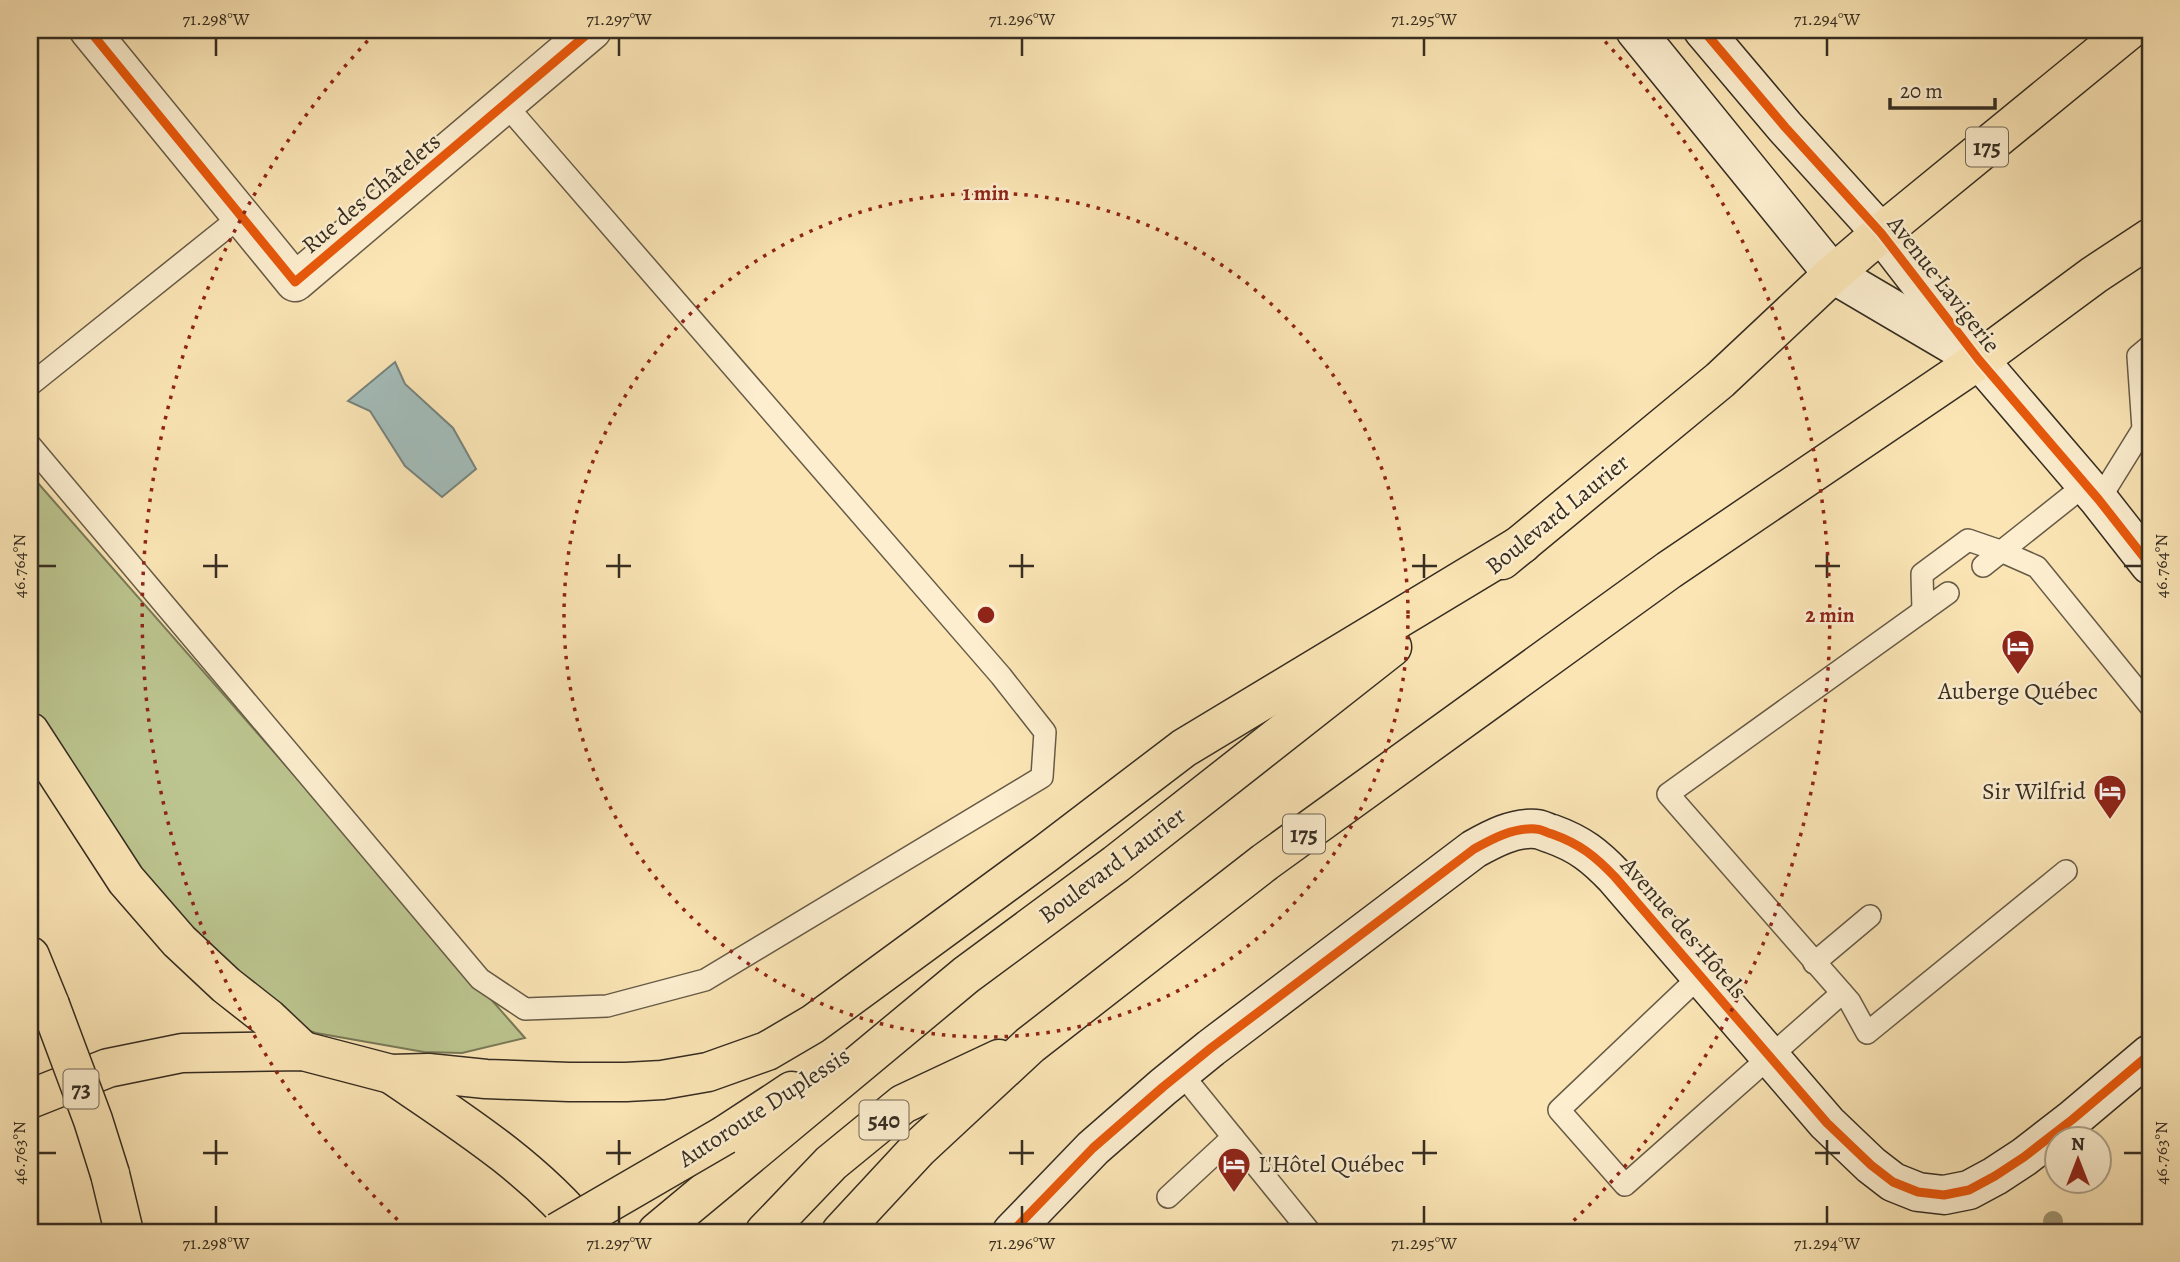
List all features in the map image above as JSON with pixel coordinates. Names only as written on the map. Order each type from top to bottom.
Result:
[{"type":"main road","name":"Boulevard Laurier","points":[[966,975],[1116,864],[1522,544],[1720,380],[1881,233],[2129,30]]},
{"type":"main road","name":"175","points":[[1030,1045],[1265,862],[1669,570],[1979,360],[2094,275],[2150,238]]},
{"type":"main road","points":[[30,1099],[108,1068],[182,1054],[303,1051],[391,1074],[428,1073],[486,1079],[569,1082],[638,1082],[708,1072],[767,1051],[824,1016],[1184,748],[1522,544]]},
{"type":"main road","points":[[30,732],[126,880],[179,942],[303,1051]]},
{"type":"main road","name":"73","points":[[30,956],[93,1120],[124,1232]]},
{"type":"main road","name":"Autoroute Duplessis","points":[[558,1232],[732,1149],[966,975]]},
{"type":"main road","points":[[841,1232],[918,1149],[1030,1045]]},
{"type":"main road","name":"540","points":[[765,1232],[831,1163],[903,1104],[1030,1045]]},
{"type":"main road","points":[[391,1074],[505,1154],[565,1206],[586,1232]]},
{"type":"main road","points":[[657,1232],[732,1149]]},
{"type":"street","name":"Rue des Châtelets","points":[[89,30],[295,282],[592,30]]},
{"type":"street","name":"Avenue Lavigerie","points":[[1635,30],[1833,274],[1979,360]]},
{"type":"street","name":"Avenue Lavigerie","points":[[1703,30],[1785,127],[1881,233],[1979,360],[2092,492],[2150,565]]},
{"type":"street","name":"Avenue des Hôtels","points":[[1012,1232],[1093,1148],[1181,1073],[1474,849],[1511,832],[1537,829],[1570,841],[1593,855],[1615,877],[1827,1123],[1871,1166],[1893,1182],[1919,1192],[1944,1195],[1969,1189],[1995,1176],[2024,1157],[2150,1054]]},
{"type":"lane","points":[[30,445],[480,979],[526,1009],[607,1006],[705,980],[1042,777],[1045,732],[1001,676],[505,104]]},
{"type":"lane","points":[[30,385],[241,216]]},
{"type":"lane","points":[[1983,566],[2092,492],[2143,429],[2138,356],[2150,346]]},
{"type":"lane","points":[[1923,611],[1922,574],[1968,540],[2003,552],[2037,567],[2150,706]]},
{"type":"lane","points":[[1948,593],[1668,794],[1850,1002],[1867,1033],[2066,870]]},
{"type":"lane","points":[[1814,963],[1870,916]]},
{"type":"lane","points":[[1700,976],[1559,1110],[1625,1185],[1842,993]]},
{"type":"lane","points":[[1181,1073],[1310,1232]]},
{"type":"lane","points":[[1168,1196],[1233,1137]]},
{"type":"green space","points":[[30,474],[525,1038],[462,1053],[424,1052],[316,1033],[268,1018],[226,985],[30,732]]},
{"type":"water","points":[[395,362],[405,384],[453,428],[476,469],[442,497],[405,466],[370,411],[348,401]]},
{"type":"cycle path","points":[[89,30],[295,282],[592,30]]},
{"type":"cycle path","points":[[1703,30],[1785,127],[1881,233],[1979,360],[2099,500],[2150,565]]},
{"type":"cycle path","points":[[1012,1232],[1093,1148],[1211,1048],[1474,849],[1520,830],[1538,829],[1562,838],[1587,851],[1601,863],[1827,1123],[1893,1182],[1918,1192],[1944,1195],[1969,1190],[1995,1176],[2073,1119],[2150,1054]]},
{"type":"place","name":"Auberge Québec","points":[[2018,676]]},
{"type":"place","name":"Sir Wilfrid","points":[[2110,821]]},
{"type":"place","name":"L'Hôtel Québec","points":[[1234,1194]]}]
